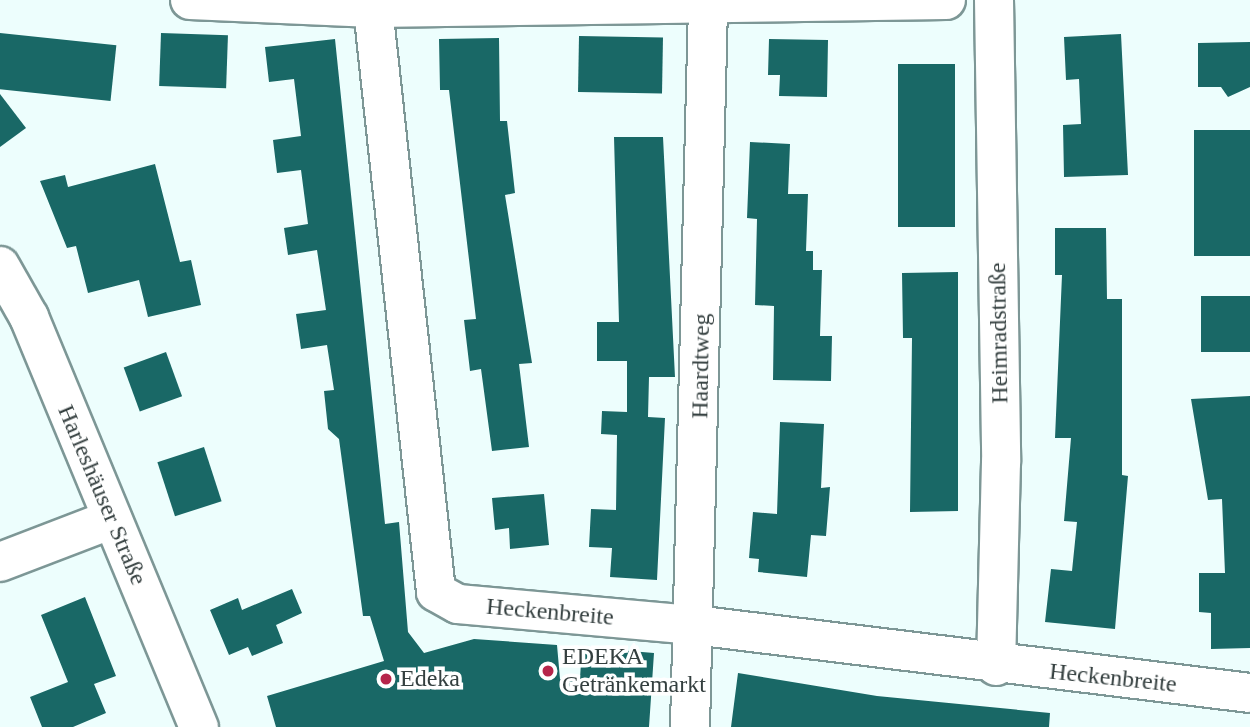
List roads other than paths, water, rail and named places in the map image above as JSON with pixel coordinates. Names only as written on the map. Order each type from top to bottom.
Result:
[{"type":"street","points":[[190,0],[373,8],[946,0]]},
{"type":"street","name":"Heimradstraße","points":[[995,0],[1001,462],[996,666]]},
{"type":"street","name":"Haardtweg","points":[[690,727],[708,4]]},
{"type":"street","name":"Heckenbreite","points":[[373,8],[436,592],[458,604],[694,625],[996,666],[1250,693]]},
{"type":"street","name":"Harleshäuser Straße","points":[[0,266],[29,317],[199,727]]},
{"type":"street","points":[[0,562],[112,519]]},
{"type":"place","name":"EDEKA Getränkemarkt","points":[[548,671]]},
{"type":"place","name":"Edeka","points":[[386,679]]}]
